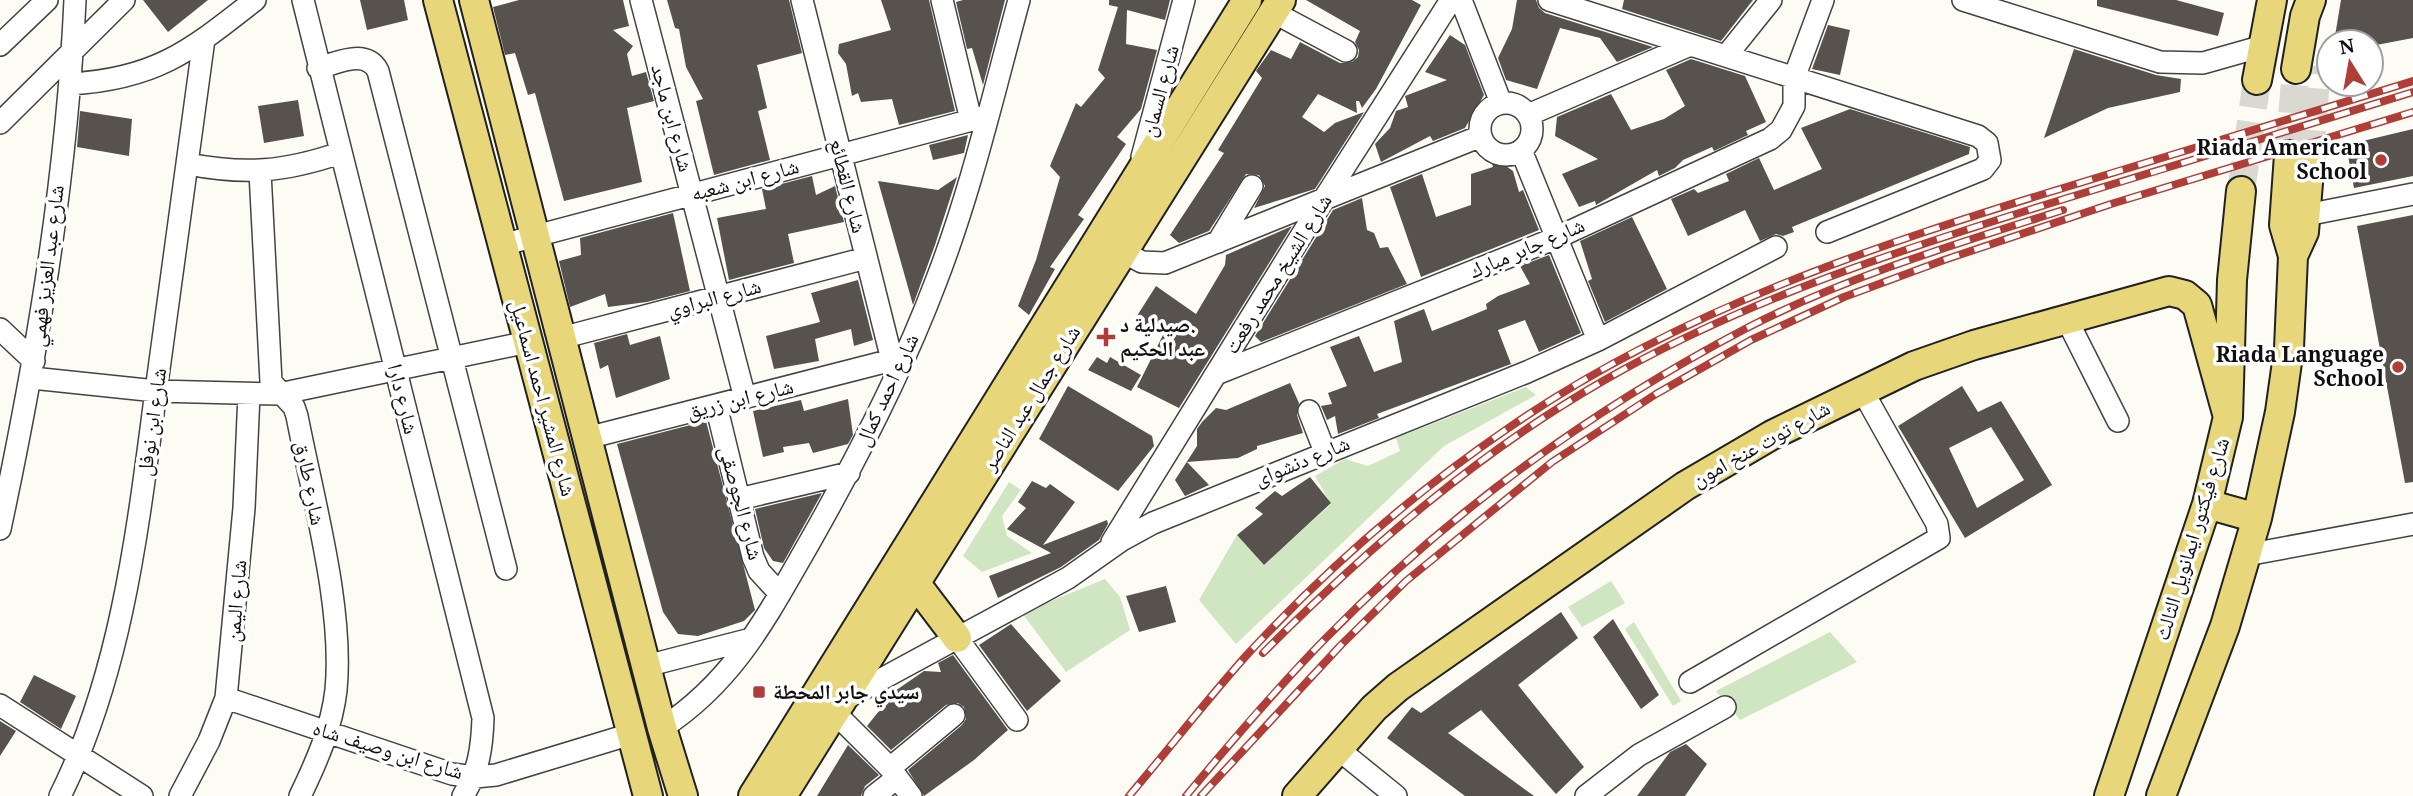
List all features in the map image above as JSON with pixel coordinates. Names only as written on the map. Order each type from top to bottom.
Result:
[{"type":"main road","name":"شارع المشير احمد اسماعيل","points":[[438,0],[648,796]]},
{"type":"main road","name":"شارع جمال عبد الناصر","points":[[753,796],[1247,0]]},
{"type":"main road","points":[[2257,80],[2272,0]]},
{"type":"main road","points":[[2311,0],[2305,16],[2307,67],[2321,26],[2318,0]]},
{"type":"main road","name":"شارع المشير احمد اسماعيل","points":[[482,2],[535,236],[662,728],[683,796]]},
{"type":"main road","name":"شارع جمال عبد الناصر","points":[[782,796],[1121,251],[1277,6]]},
{"type":"main road","points":[[2161,796],[2225,626],[2257,519],[2287,361],[2293,256],[2284,225],[2300,156],[2306,215],[2302,241],[2293,256]]},
{"type":"main road","name":"شارع فيكتور ايمانويل الثالث","points":[[2109,796],[2207,504],[2228,417],[2232,280],[2241,191]]},
{"type":"main road","name":"شارع توت عنخ امون","points":[[1297,796],[1374,708],[1398,687],[1685,486],[1772,435],[1914,366],[2066,318],[2169,290],[2185,295],[2197,305],[2204,320],[2228,417]]},
{"type":"main road","points":[[2207,504],[2257,519]]},
{"type":"main road","points":[[916,584],[957,638]]},
{"type":"street","points":[[0,46],[47,0]]},
{"type":"street","name":"شارع عبد العزيز فهمي","points":[[1,518],[33,370],[70,84],[75,0]]},
{"type":"street","points":[[0,123],[124,0]]},
{"type":"street","points":[[70,84],[106,82],[141,74],[174,59],[255,0]]},
{"type":"street","name":"شارع دارا","points":[[303,0],[482,718],[482,751],[475,777],[463,796]]},
{"type":"street","name":"شارع ابن ماجد","points":[[641,0],[745,398]]},
{"type":"street","name":"شارع القطائع","points":[[802,0],[893,366]]},
{"type":"street","points":[[942,0],[979,118]]},
{"type":"street","name":"شارع احمد كمال","points":[[662,728],[713,690],[751,639],[780,594],[849,472],[893,366],[935,285],[979,118],[1019,0]]},
{"type":"street","name":"شارع السمان","points":[[1136,181],[1184,0]]},
{"type":"street","name":"شارع الشيخ محمد رفعت","points":[[1107,550],[1324,199],[1451,0]]},
{"type":"street","points":[[1461,0],[1501,103]]},
{"type":"street","points":[[1549,0],[1978,136],[1987,143],[1991,154],[1988,165],[1983,169],[1827,232]]},
{"type":"street","points":[[1726,56],[1771,0]]},
{"type":"street","name":"شارع جابر مبارك","points":[[1216,374],[1556,237],[1770,139],[1789,119],[1796,92],[1794,78],[1823,0]]},
{"type":"street","points":[[1963,0],[2160,62],[2203,63],[2263,46]]},
{"type":"street","points":[[1277,6],[1346,51]]},
{"type":"street","name":"شارع ابن نوفل","points":[[60,796],[80,756],[107,666],[129,576],[204,39]]},
{"type":"street","points":[[1528,115],[1690,45]]},
{"type":"street","points":[[318,68],[361,58],[372,62],[378,71],[506,569]]},
{"type":"street","points":[[1501,103],[1514,104],[1528,115],[1531,134],[1521,150],[1505,155],[1484,144],[1481,136],[1483,115],[1501,103]]},
{"type":"street","name":"شارع ابن شعبه","points":[[502,245],[979,118]]},
{"type":"street","points":[[1121,251],[1142,262],[1157,264],[1481,136]]},
{"type":"street","points":[[1521,150],[1598,340]]},
{"type":"street","points":[[188,164],[223,171],[260,172],[301,166],[340,153]]},
{"type":"street","name":"شارع طارق","points":[[260,172],[271,382],[279,394],[287,399],[297,416],[334,614],[338,654],[336,693],[327,732],[300,796]]},
{"type":"street","points":[[1218,242],[1252,186]]},
{"type":"street","points":[[2306,215],[2413,194]]},
{"type":"street","name":"شارع دنشواى","points":[[838,707],[1068,578],[1107,550],[1169,515],[1527,372],[1598,340],[1776,247]]},
{"type":"street","name":"شارع البراوي","points":[[561,338],[866,258]]},
{"type":"street","points":[[2066,318],[2118,421]]},
{"type":"street","points":[[0,329],[33,370],[156,391],[249,394],[279,394],[528,342]]},
{"type":"street","name":"شارع ابن زريق","points":[[587,438],[745,398],[893,366]]},
{"type":"street","points":[[1690,682],[1939,538],[1937,524],[1862,390]]},
{"type":"street","name":"شارع اليمن","points":[[180,796],[209,741],[226,698],[244,508],[249,394]]},
{"type":"street","name":"شارع الجوصقى","points":[[716,405],[756,564],[769,584],[780,594]]},
{"type":"street","points":[[1309,411],[1325,452]]},
{"type":"street","points":[[739,499],[849,472]]},
{"type":"street","points":[[2246,555],[2413,524]]},
{"type":"street","points":[[957,638],[1017,720]]},
{"type":"street","points":[[646,666],[751,639]]},
{"type":"street","name":"شارع ابن وصيف شاه","points":[[226,698],[452,774],[475,777],[496,775],[631,734]]},
{"type":"street","points":[[0,705],[142,796]]},
{"type":"street","points":[[838,707],[911,796]]},
{"type":"street","points":[[1586,796],[1639,755],[1725,707]]},
{"type":"street","points":[[874,796],[893,773],[954,715]]},
{"type":"street","points":[[1338,749],[1396,796]]},
{"type":"green space","points":[[1526,387],[1536,395],[1444,446],[1236,644],[1199,600],[1237,535],[1264,565],[1331,504],[1315,476],[1345,459],[1368,466],[1400,451],[1396,438]]},
{"type":"green space","points":[[1009,482],[1021,490],[1002,516],[1007,536],[1032,553],[982,572],[963,556]]},
{"type":"green space","points":[[1105,579],[1120,597],[1130,630],[1066,672],[1022,613]]},
{"type":"green space","points":[[1611,581],[1625,603],[1582,627],[1568,607]]},
{"type":"green space","points":[[1634,622],[1681,701],[1673,706],[1625,629]]},
{"type":"green space","points":[[1830,632],[1857,662],[1740,720],[1716,691]]},
{"type":"building","points":[[143,0],[208,0],[168,32]]},
{"type":"building","points":[[360,0],[404,0],[408,20],[367,30]]},
{"type":"building","points":[[519,0],[623,0],[629,26],[613,30],[633,46],[627,54],[632,76],[646,72],[654,101],[627,108],[642,182],[564,201],[535,93],[528,95],[515,53],[505,55],[493,7]]},
{"type":"building","points":[[667,0],[789,0],[802,53],[757,65],[767,108],[758,111],[770,160],[714,175],[696,101],[703,99],[686,67],[679,29],[675,28]]},
{"type":"building","points":[[881,0],[929,0],[955,111],[899,125],[892,99],[861,102],[858,93],[852,96],[846,64],[838,53],[839,44],[891,30]]},
{"type":"building","points":[[1005,0],[983,85],[972,48],[967,49],[956,2]]},
{"type":"building","points":[[1109,0],[1170,0],[1165,20],[1127,10],[1126,44],[1157,50],[1141,109],[1117,137],[1126,144],[1078,215],[1084,219],[1050,267],[1055,269],[1029,315],[1018,306],[1036,260],[1060,177],[1050,166],[1076,103],[1081,107],[1105,78],[1098,70],[1118,7],[1109,5]]},
{"type":"building","points":[[1306,0],[1412,0],[1421,5],[1376,89],[1362,108],[1359,101],[1356,101],[1357,113],[1318,94],[1302,117],[1324,132],[1335,123],[1364,112],[1315,189],[1254,208],[1265,186],[1259,175],[1246,174],[1209,231],[1179,243],[1170,235],[1224,153],[1218,150],[1262,78],[1256,71],[1271,50],[1291,59],[1300,42],[1340,63],[1352,62],[1358,57],[1359,50],[1355,42],[1360,31]]},
{"type":"building","points":[[1517,0],[1536,0],[1545,13],[1653,47],[1617,62],[1600,38],[1560,28],[1537,89],[1506,80],[1498,58],[1512,29]]},
{"type":"building","points":[[1624,0],[1753,0],[1721,41],[1622,9]]},
{"type":"building","points":[[2097,0],[2176,0],[2224,13],[2218,36],[2097,6]]},
{"type":"building","points":[[2341,0],[2413,0],[2413,38],[2385,43],[2385,28],[2336,28]]},
{"type":"building","points":[[1828,25],[1850,30],[1840,75],[1812,69]]},
{"type":"building","points":[[1450,35],[1465,45],[1484,95],[1465,128],[1433,141],[1430,136],[1381,162],[1375,144],[1390,128],[1396,111],[1408,107],[1405,96],[1447,80],[1425,72]]},
{"type":"building","points":[[2074,49],[2156,75],[2181,79],[2180,92],[2108,108],[2044,138]]},
{"type":"building","points":[[1691,59],[1745,76],[1766,122],[1746,131],[1748,135],[1714,151],[1712,147],[1683,160],[1675,168],[1659,176],[1657,170],[1596,205],[1595,201],[1579,207],[1562,174],[1598,159],[1555,136],[1557,117],[1611,94],[1631,130],[1664,119],[1685,106],[1666,70]]},
{"type":"building","points":[[298,100],[304,136],[264,143],[258,106]]},
{"type":"building","points":[[1850,109],[1970,147],[1969,154],[1792,227],[1794,232],[1783,236],[1776,234],[1760,241],[1745,210],[1688,236],[1671,199],[1694,189],[1698,193],[1729,181],[1726,174],[1759,158],[1774,190],[1822,169],[1801,128]]},
{"type":"building","points":[[80,111],[132,119],[129,156],[77,147]]},
{"type":"building","name":"Riada American School","points":[[2413,129],[2413,176],[2354,188],[2346,145]]},
{"type":"building","points":[[968,135],[964,153],[933,160],[929,145]]},
{"type":"building","points":[[1489,154],[1513,171],[1519,192],[1523,190],[1539,230],[1421,277],[1390,187],[1422,174],[1436,217],[1471,205],[1471,174],[1493,167]]},
{"type":"building","points":[[812,176],[816,195],[835,186],[844,222],[788,234],[794,263],[729,280],[717,218],[766,209],[762,189]]},
{"type":"building","points":[[957,177],[913,305],[878,181],[938,190]]},
{"type":"building","points":[[1362,198],[1367,230],[1374,233],[1380,248],[1388,247],[1407,284],[1261,342],[1255,336],[1333,210]]},
{"type":"building","points":[[673,213],[690,291],[647,302],[608,307],[605,294],[570,307],[559,261],[581,255],[580,238]]},
{"type":"building","name":"Riada Language School","points":[[2413,215],[2413,482],[2405,483],[2357,226]]},
{"type":"building","points":[[1632,217],[1667,289],[1605,322],[1588,281],[1592,279],[1580,241]]},
{"type":"building","points":[[1292,226],[1179,408],[1137,387],[1163,335],[1135,319],[1156,286],[1196,314],[1225,265],[1226,255]]},
{"type":"building","points":[[1549,255],[1581,333],[1539,352],[1525,320],[1498,330],[1511,364],[1377,414],[1379,418],[1338,434],[1335,416],[1327,420],[1321,406],[1332,404],[1328,393],[1347,386],[1330,347],[1359,336],[1374,372],[1402,362],[1394,321],[1424,309],[1432,331],[1487,309],[1486,304],[1498,296],[1530,284],[1520,266]]},
{"type":"building","points":[[858,280],[873,340],[854,346],[851,329],[815,339],[819,361],[774,369],[766,336],[820,322],[811,293]]},
{"type":"building","points":[[627,334],[630,345],[660,336],[670,379],[616,398],[608,365],[600,369],[594,343]]},
{"type":"building","points":[[1097,357],[1107,363],[1110,357],[1141,375],[1131,391],[1088,370]]},
{"type":"building","points":[[1290,383],[1299,403],[1297,415],[1303,433],[1257,446],[1257,449],[1238,458],[1187,462],[1209,485],[1185,496],[1175,480],[1197,446],[1197,429],[1202,422],[1216,408],[1226,410]]},
{"type":"building","points":[[1068,386],[1152,436],[1154,446],[1118,491],[1039,439]]},
{"type":"building","points":[[1962,386],[1978,412],[2001,401],[2052,485],[1965,538],[1898,426]],"holes":[[[1991,427],[2024,480],[1977,508],[1949,448]]]},
{"type":"building","points":[[848,399],[853,435],[848,444],[813,453],[809,443],[783,447],[784,452],[763,457],[753,411],[801,400],[804,411]]},
{"type":"building","points":[[706,421],[755,610],[744,621],[698,636],[678,634],[663,612],[617,444]]},
{"type":"building","points":[[1310,477],[1331,503],[1264,565],[1237,535],[1263,514],[1255,508],[1275,491],[1282,496]]},
{"type":"building","points":[[1032,481],[1046,488],[1050,484],[1075,502],[1043,545],[1107,520],[1108,524],[1099,540],[1061,567],[998,598],[989,576],[1051,553],[1007,529],[1026,508],[1018,502]]},
{"type":"building","points":[[822,493],[783,563],[773,561],[764,548],[755,509]]},
{"type":"building","points":[[1166,586],[1176,622],[1139,632],[1126,596]]},
{"type":"building","points":[[1561,612],[1578,638],[1518,685],[1584,767],[1556,794],[1481,710],[1448,733],[1534,796],[1465,796],[1387,738],[1412,707],[1421,713]]},
{"type":"building","points":[[1613,619],[1659,695],[1641,709],[1593,637]]},
{"type":"building","points":[[1011,624],[1061,681],[1027,711],[979,645]]},
{"type":"building","points":[[953,655],[1008,730],[974,760],[924,796],[908,770],[962,725],[966,719],[964,707],[958,703],[946,705],[891,750],[867,726],[895,691],[924,671],[941,672],[938,663]]},
{"type":"building","points":[[34,675],[76,696],[61,729],[20,702]]},
{"type":"building","points":[[0,721],[16,731],[0,756]]},
{"type":"building","points":[[1686,744],[1707,764],[1685,796],[1637,796],[1670,752]]},
{"type":"building","points":[[848,745],[879,775],[865,786],[861,796],[817,796]]},
{"type":"tunnel","points":[[2289,155],[2296,69]]},
{"type":"tunnel","points":[[2241,191],[2257,80]]},
{"type":"tunnel","points":[[2310,158],[2315,92]]},
{"type":"railway","points":[[1129,796],[1215,691],[1275,625],[1403,507],[1507,429],[1572,387],[1640,349],[1709,315],[1852,257],[1999,208],[2413,81]]},
{"type":"railway","points":[[1263,653],[1382,541],[1467,472],[1556,409],[1658,351],[1770,300],[1887,256],[2005,217],[2413,92]]},
{"type":"railway","points":[[1201,796],[1341,645],[1406,581],[1552,462],[1656,394],[1751,340],[1844,297],[1944,260],[2111,204],[2413,112]]},
{"type":"railway","points":[[1186,796],[1289,677],[1372,593],[1471,507],[1577,430],[1688,360],[1783,310],[1861,277],[2063,210]]},
{"type":"place","name":"Riada American School","points":[[2381,160]]},
{"type":"place","name":"صيدلية د. عبد الحكيم","points":[[1106,337]]},
{"type":"place","name":"Riada Language School","points":[[2398,367]]},
{"type":"place","name":"سيدي جابر المحطة","points":[[759,692]]}]
